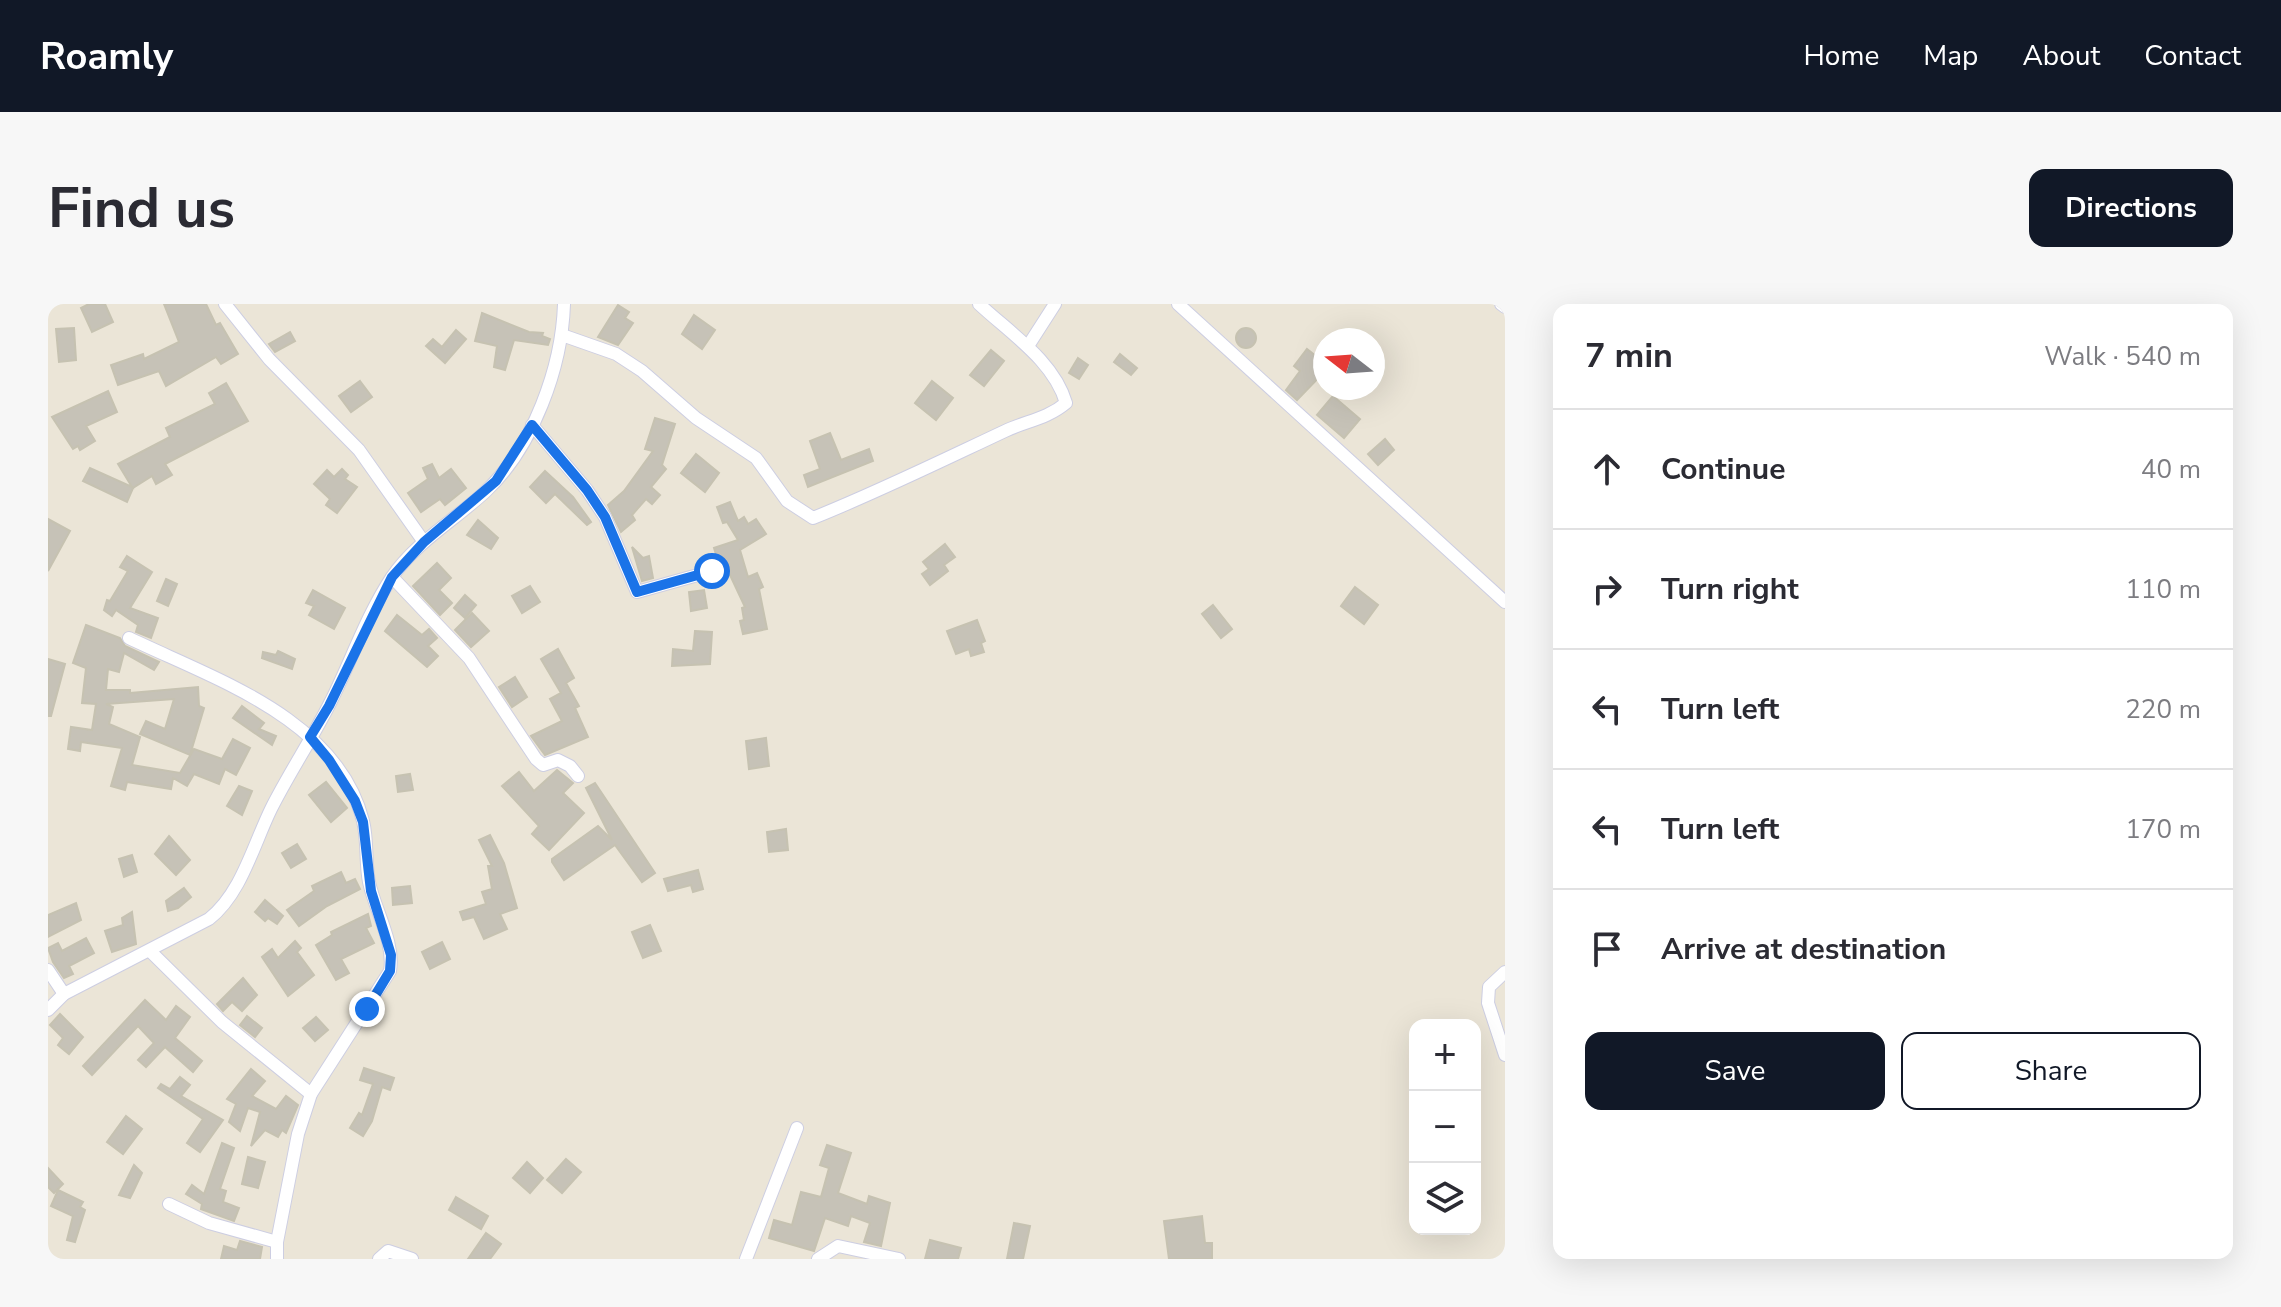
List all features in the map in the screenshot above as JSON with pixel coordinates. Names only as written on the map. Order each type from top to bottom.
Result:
[{"type":"street","points":[[225,304],[269,359],[359,450],[424,542]]},
{"type":"street","points":[[48,1010],[64,994],[209,919],[226,904],[392,577],[424,542],[496,481],[532,425],[562,335],[564,304]]},
{"type":"street","points":[[562,335],[616,354],[642,371],[696,418],[756,458],[787,501],[813,518],[868,496],[1010,428],[1053,414],[1066,403],[1061,385],[1028,346],[979,304]]},
{"type":"street","points":[[1028,346],[1055,304]]},
{"type":"street","points":[[1178,304],[1505,602]]},
{"type":"street","points":[[532,425],[587,490],[605,517],[637,592],[712,571]]},
{"type":"street","points":[[392,577],[469,658],[536,759],[543,765],[558,760],[578,776]]},
{"type":"street","points":[[129,638],[274,710],[310,737],[347,785],[363,822],[366,870],[392,964],[311,1094],[298,1134],[277,1242],[277,1259]]},
{"type":"street","points":[[150,951],[222,1022],[311,1094]]},
{"type":"street","points":[[48,970],[64,994]]},
{"type":"street","points":[[1505,972],[1489,987],[1488,995],[1505,1055]]},
{"type":"street","points":[[746,1259],[797,1128]]},
{"type":"street","points":[[169,1204],[209,1223],[277,1242]]},
{"type":"street","points":[[818,1259],[838,1246],[899,1259]]},
{"type":"street","points":[[379,1259],[388,1251],[412,1259]]},
{"type":"building","points":[[89,304],[105,304],[113,322],[92,332],[81,308]]},
{"type":"building","points":[[164,304],[206,304],[216,325],[220,323],[238,354],[221,364],[216,357],[166,386],[159,371],[118,385],[111,365],[143,354],[144,359],[179,342]]},
{"type":"building","points":[[618,305],[629,312],[625,318],[633,323],[618,345],[598,337]]},
{"type":"building","points":[[482,313],[529,332],[543,333],[542,336],[550,339],[548,345],[514,340],[505,370],[494,367],[497,346],[475,341]]},
{"type":"building","points":[[694,315],[715,330],[702,349],[682,334]]},
{"type":"building","points":[[74,328],[76,360],[59,362],[56,329]]},
{"type":"building","points":[[1246,328],[1253,331],[1256,338],[1253,345],[1246,348],[1239,345],[1236,338],[1239,331]]},
{"type":"building","points":[[456,330],[466,339],[445,363],[426,346],[433,339],[442,347]]},
{"type":"building","points":[[290,332],[295,341],[275,352],[269,344]]},
{"type":"building","points":[[1307,349],[1313,354],[1313,383],[1297,400],[1286,390],[1300,371],[1294,366]]},
{"type":"building","points":[[991,350],[1004,361],[984,386],[970,375]]},
{"type":"building","points":[[1120,354],[1137,368],[1131,375],[1114,362]]},
{"type":"building","points":[[1078,358],[1088,365],[1079,379],[1069,373]]},
{"type":"building","points":[[360,381],[372,397],[351,412],[339,396]]},
{"type":"building","points":[[932,381],[953,398],[936,420],[915,403]]},
{"type":"building","points":[[226,383],[248,421],[165,464],[172,475],[156,484],[152,476],[133,488],[127,502],[83,481],[90,468],[132,487],[118,464],[170,437],[166,428],[215,404],[209,393]]},
{"type":"building","points":[[108,391],[117,412],[86,426],[95,441],[80,450],[78,446],[73,449],[52,417]]},
{"type":"building","points":[[1330,400],[1338,400],[1360,419],[1344,438],[1317,415]]},
{"type":"building","points":[[655,418],[675,424],[662,465],[666,469],[651,487],[660,495],[652,504],[646,499],[632,515],[635,520],[621,532],[608,505],[624,491],[653,451],[645,449]]},
{"type":"building","points":[[830,433],[841,460],[869,449],[873,461],[808,487],[804,475],[820,469],[810,441]]},
{"type":"building","points":[[1385,439],[1394,450],[1378,465],[1368,454]]},
{"type":"building","points":[[696,454],[719,473],[705,492],[681,473]]},
{"type":"building","points":[[432,464],[439,478],[451,469],[466,488],[445,505],[440,499],[421,512],[408,493],[428,479],[423,468]]},
{"type":"building","points":[[342,469],[348,475],[345,479],[357,487],[337,513],[326,505],[330,499],[314,484],[327,470],[334,477]]},
{"type":"building","points":[[545,471],[573,497],[591,522],[587,525],[555,494],[546,503],[530,487]]},
{"type":"building","points":[[730,502],[738,521],[744,517],[748,524],[756,519],[766,534],[740,550],[748,577],[757,573],[763,587],[759,589],[767,629],[743,634],[740,621],[744,620],[742,608],[745,607],[730,575],[723,577],[714,548],[738,540],[727,522],[723,523],[717,507]]},
{"type":"building","points":[[48,519],[70,531],[48,571]]},
{"type":"building","points":[[478,520],[498,538],[491,549],[467,535]]},
{"type":"building","points":[[945,544],[955,557],[944,565],[948,571],[930,585],[922,574],[929,569],[923,562]]},
{"type":"building","points":[[632,547],[643,558],[649,556],[653,578],[642,581]]},
{"type":"building","points":[[127,556],[152,572],[130,608],[158,618],[151,638],[136,632],[138,625],[116,610],[112,616],[104,610],[107,600],[110,601],[128,571],[120,567]]},
{"type":"building","points":[[437,563],[451,578],[439,590],[452,603],[440,615],[413,586]]},
{"type":"building","points":[[166,579],[177,584],[168,606],[157,601]]},
{"type":"building","points":[[530,586],[540,602],[522,613],[512,596]]},
{"type":"building","points":[[1355,587],[1378,605],[1364,624],[1341,606]]},
{"type":"building","points":[[313,590],[345,608],[334,629],[309,615],[314,606],[306,603]]},
{"type":"building","points":[[704,590],[707,608],[691,611],[689,592]]},
{"type":"building","points":[[465,595],[476,605],[465,618],[454,608]]},
{"type":"building","points":[[1213,605],[1232,629],[1221,638],[1202,614]]},
{"type":"building","points":[[472,613],[489,631],[471,647],[455,630]]},
{"type":"building","points":[[397,615],[422,635],[429,629],[437,638],[428,646],[438,656],[427,667],[385,631]]},
{"type":"building","points":[[977,620],[985,641],[981,643],[984,652],[971,656],[969,649],[956,654],[947,631]]},
{"type":"building","points":[[86,625],[120,638],[125,646],[159,662],[154,670],[124,653],[119,672],[108,669],[106,690],[130,690],[130,693],[198,687],[199,706],[204,708],[190,755],[140,734],[146,721],[165,729],[174,699],[106,704],[113,707],[109,724],[140,737],[132,765],[180,773],[194,749],[222,759],[233,739],[250,748],[236,775],[225,769],[219,784],[194,774],[187,786],[173,778],[171,789],[127,782],[125,790],[111,786],[122,748],[81,742],[80,751],[68,749],[71,727],[92,730],[96,704],[82,703],[86,668],[73,663]]},
{"type":"building","points":[[695,631],[712,632],[710,664],[672,666],[673,649],[693,651]]},
{"type":"building","points":[[558,649],[574,678],[566,683],[579,706],[575,708],[588,737],[545,755],[531,736],[562,721],[550,699],[561,693],[541,659]]},
{"type":"building","points":[[278,651],[295,659],[292,669],[262,658],[263,652],[276,655]]},
{"type":"building","points":[[48,659],[65,664],[51,716],[48,716]]},
{"type":"building","points":[[515,677],[527,697],[512,707],[499,687]]},
{"type":"building","points":[[242,706],[264,723],[259,729],[276,736],[272,745],[233,718]]},
{"type":"building","points":[[766,738],[769,766],[749,769],[746,741]]},
{"type":"building","points":[[557,770],[573,783],[563,793],[584,813],[549,850],[532,834],[539,826],[502,786],[519,772],[534,791]]},
{"type":"building","points":[[410,774],[413,790],[398,792],[396,776]]},
{"type":"building","points":[[326,782],[347,808],[331,822],[309,795]]},
{"type":"building","points":[[595,783],[655,873],[642,882],[615,845],[564,880],[552,862],[598,826],[612,840],[586,788]]},
{"type":"building","points":[[239,786],[252,791],[242,815],[227,806]]},
{"type":"building","points":[[786,829],[788,850],[769,852],[767,832]]},
{"type":"building","points":[[490,835],[504,863],[517,908],[500,914],[507,929],[484,939],[474,917],[463,920],[460,912],[486,904],[482,892],[492,889],[488,866],[492,866],[479,840]]},
{"type":"building","points":[[169,836],[190,860],[176,875],[155,854]]},
{"type":"building","points":[[297,844],[306,859],[291,868],[282,853]]},
{"type":"building","points":[[132,855],[137,872],[124,877],[119,859]]},
{"type":"building","points":[[698,870],[703,889],[693,892],[691,885],[668,891],[664,879]]},
{"type":"building","points":[[341,872],[346,883],[355,879],[360,889],[327,906],[299,926],[287,910],[314,891],[312,886]]},
{"type":"building","points":[[410,886],[412,903],[393,905],[392,888]]},
{"type":"building","points":[[184,888],[191,897],[178,908],[168,911],[166,901]]},
{"type":"building","points":[[265,900],[283,916],[277,924],[268,918],[265,921],[255,912]]},
{"type":"building","points":[[76,903],[81,920],[48,937],[48,915]]},
{"type":"building","points":[[132,912],[136,944],[112,952],[105,931],[123,925],[122,918]]},
{"type":"building","points":[[368,914],[371,926],[366,928],[374,943],[341,959],[349,973],[336,980],[316,945],[332,935],[331,932]]},
{"type":"building","points":[[650,925],[661,951],[643,958],[632,932]]},
{"type":"building","points":[[86,938],[94,953],[69,966],[73,974],[64,978],[48,948],[58,943],[62,951]]},
{"type":"building","points":[[295,941],[301,948],[297,952],[314,975],[288,996],[262,957],[272,949],[278,958]]},
{"type":"building","points":[[442,942],[450,959],[430,969],[422,952]]},
{"type":"building","points":[[243,978],[257,995],[242,1011],[232,1002],[223,1011],[217,1004]]},
{"type":"building","points":[[145,1000],[166,1020],[176,1006],[190,1017],[175,1038],[202,1061],[193,1072],[165,1047],[146,1067],[138,1060],[154,1043],[138,1026],[92,1075],[83,1066]]},
{"type":"building","points":[[60,1014],[83,1037],[69,1054],[58,1045],[63,1038],[50,1025]]},
{"type":"building","points":[[247,1016],[262,1028],[255,1037],[240,1025]]},
{"type":"building","points":[[316,1017],[328,1030],[315,1041],[303,1028]]},
{"type":"building","points":[[364,1068],[394,1078],[390,1090],[382,1087],[372,1121],[363,1136],[350,1128],[359,1113],[362,1115],[373,1084],[360,1080]]},
{"type":"building","points":[[251,1069],[265,1081],[252,1096],[276,1109],[286,1096],[298,1105],[286,1133],[282,1130],[278,1137],[265,1130],[251,1146],[260,1112],[248,1108],[240,1131],[229,1122],[236,1104],[227,1099]]},
{"type":"building","points":[[180,1077],[190,1085],[181,1096],[223,1120],[200,1152],[187,1143],[203,1119],[158,1088],[161,1084],[170,1089]]},
{"type":"building","points":[[126,1116],[142,1129],[123,1154],[107,1142]]},
{"type":"building","points":[[222,1143],[234,1148],[220,1189],[226,1191],[223,1202],[239,1208],[234,1221],[201,1209],[202,1204],[186,1194],[192,1185],[204,1194]]},
{"type":"building","points":[[827,1145],[851,1153],[838,1193],[867,1204],[869,1196],[890,1203],[881,1246],[864,1242],[870,1223],[851,1216],[848,1226],[825,1218],[814,1251],[769,1238],[774,1220],[792,1225],[801,1192],[821,1197],[829,1168],[820,1165]]},
{"type":"building","points":[[248,1157],[265,1162],[258,1188],[242,1184]]},
{"type":"building","points":[[566,1159],[581,1172],[562,1193],[547,1180]]},
{"type":"building","points":[[527,1162],[543,1178],[530,1193],[513,1178]]},
{"type":"building","points":[[134,1165],[142,1173],[130,1198],[119,1195]]},
{"type":"building","points":[[48,1168],[63,1184],[54,1193],[48,1187]]},
{"type":"building","points":[[58,1190],[83,1202],[80,1207],[85,1210],[75,1242],[67,1240],[73,1216],[51,1206]]},
{"type":"building","points":[[456,1197],[488,1216],[481,1229],[449,1210]]},
{"type":"building","points":[[1202,1216],[1205,1243],[1212,1243],[1212,1259],[1169,1259],[1164,1221]]},
{"type":"building","points":[[1014,1223],[1030,1226],[1023,1259],[1007,1259]]},
{"type":"building","points":[[486,1233],[501,1244],[490,1259],[468,1259]]},
{"type":"building","points":[[930,1240],[961,1248],[958,1259],[925,1259]]},
{"type":"building","points":[[240,1241],[262,1247],[260,1259],[221,1259],[224,1246],[237,1250]]},
{"type":"route","points":[[367,1009],[390,971],[391,955],[366,870],[363,822],[347,785],[310,737],[329,706],[392,577],[424,542],[496,481],[532,425],[587,490],[605,517],[617,539],[637,592],[712,571]]}]
